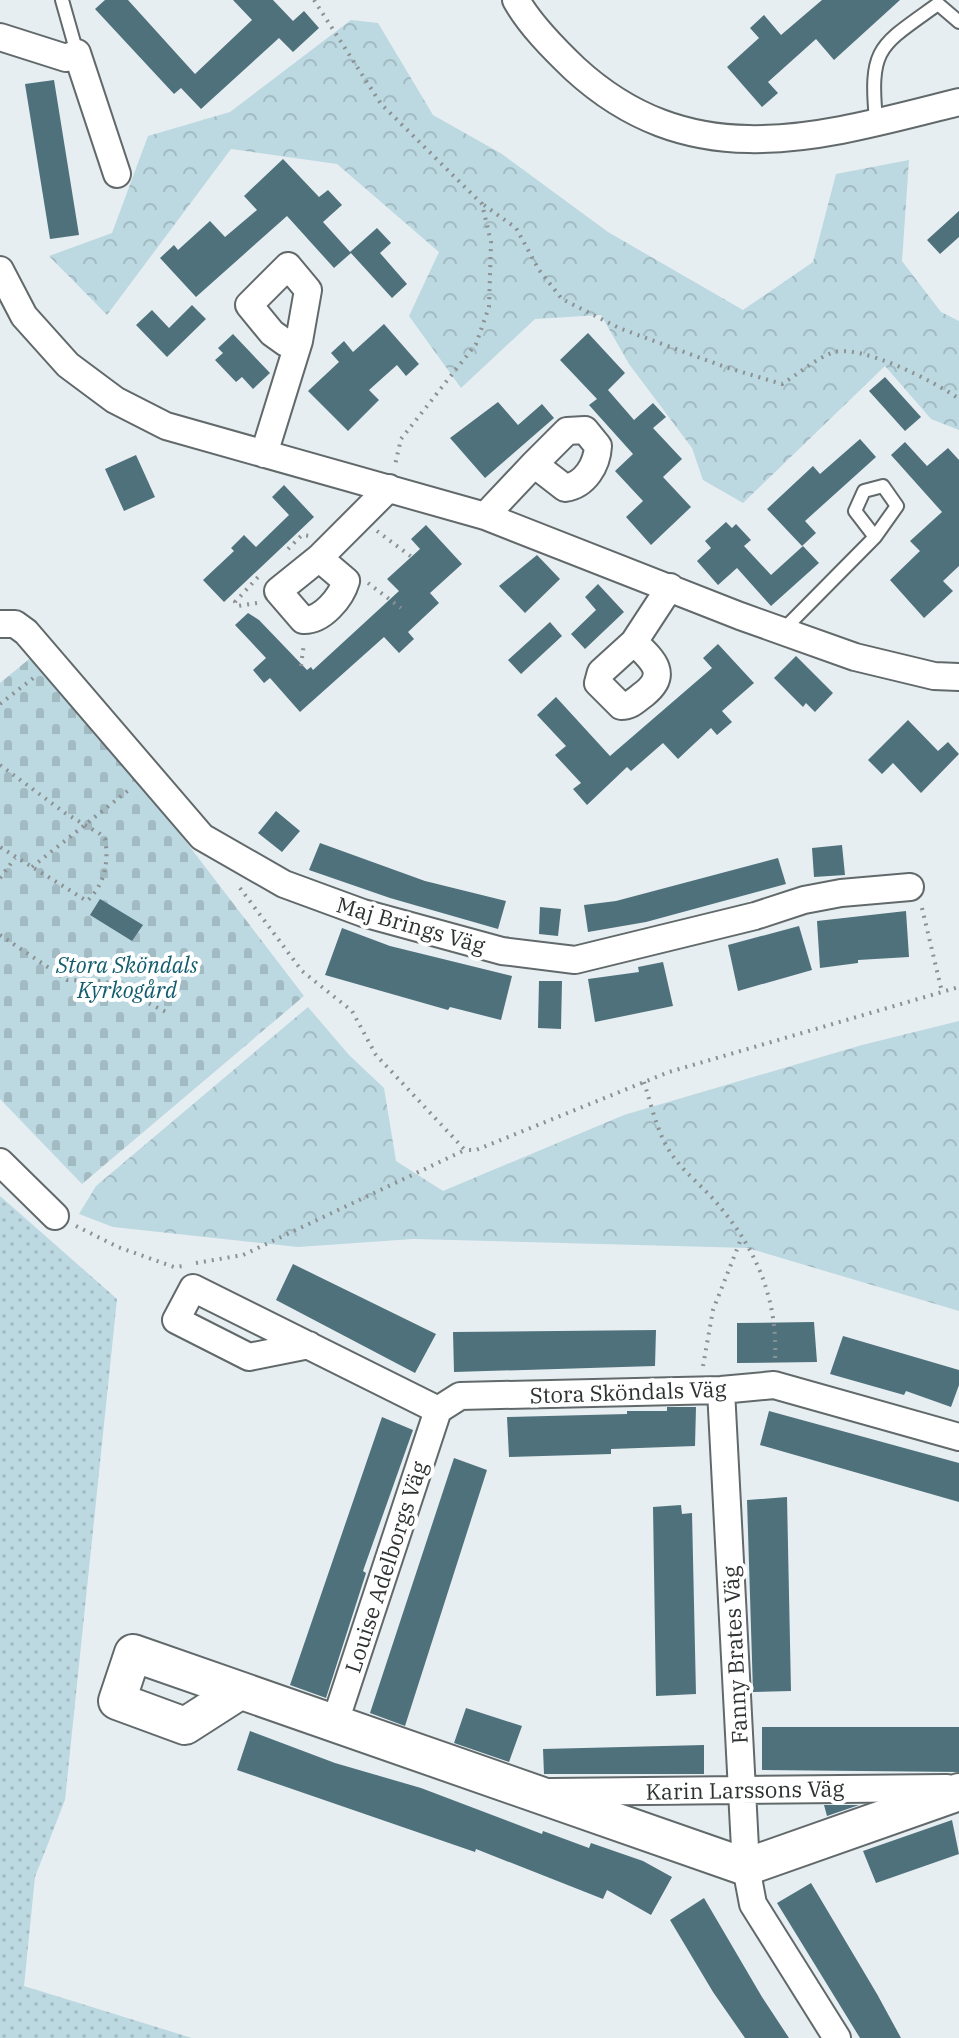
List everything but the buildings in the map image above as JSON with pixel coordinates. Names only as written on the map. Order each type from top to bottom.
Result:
[{"type":"street","points":[[516,0],[560,56],[605,97],[667,127],[709,138],[759,140],[810,135],[959,102]]},
{"type":"street","points":[[0,37],[66,58],[77,53],[117,174]]},
{"type":"street","points":[[0,270],[24,316],[68,365],[115,400],[166,426],[485,516],[869,660],[934,676],[959,677]]},
{"type":"street","points":[[264,454],[299,341]]},
{"type":"street","points":[[485,516],[534,464]]},
{"type":"street","points":[[319,558],[346,581],[344,590],[314,620],[301,619],[278,591],[319,558],[389,488]]},
{"type":"street","points":[[634,642],[670,587]]},
{"type":"street","name":"Maj Brings Väg","points":[[7,624],[26,632],[202,837],[284,884],[363,913],[502,951],[554,960],[575,960],[755,916],[804,900],[841,893],[910,887]]},
{"type":"street","points":[[0,1162],[55,1216]]},
{"type":"street","points":[[309,1345],[438,1410]]},
{"type":"street","name":"Stora Sköndals Väg","points":[[438,1410],[460,1396],[721,1390],[774,1385],[959,1437]]},
{"type":"street","name":"Fanny Brates Väg","points":[[721,1390],[746,1867],[753,1904],[837,2038]]},
{"type":"street","name":"Louise Adelborgs Väg","points":[[334,1725],[438,1410]]},
{"type":"street","name":"Karin Larssons Väg","points":[[238,1692],[746,1867],[959,1790]]},
{"type":"street","name":"Karin Larssons Väg","points":[[531,1793],[742,1789],[959,1790]]},
{"type":"lane","points":[[62,0],[77,53]]},
{"type":"lane","points":[[876,120],[873,66],[883,48],[938,4],[959,22]]},
{"type":"lane","points":[[783,630],[875,537]]},
{"type":"path","points":[[314,0],[381,104],[482,204],[516,228],[539,270],[562,299],[619,328],[725,367],[782,384],[833,352],[865,355],[945,389],[959,399]]},
{"type":"path","points":[[389,488],[401,439],[476,344],[489,307],[491,242],[482,204]]},
{"type":"path","points":[[360,516],[413,558]]},
{"type":"path","points":[[346,581],[357,577],[401,608]]},
{"type":"path","points":[[0,704],[40,673]]},
{"type":"path","points":[[0,765],[105,839],[107,866],[96,892],[87,901],[0,847]]},
{"type":"path","points":[[32,867],[134,786]]},
{"type":"path","points":[[0,878],[15,858]]},
{"type":"path","points":[[910,887],[920,902],[942,992]]},
{"type":"path","points":[[239,888],[302,971],[352,1011],[376,1055],[465,1150]]},
{"type":"path","points":[[0,935],[67,980],[104,981],[170,1014]]},
{"type":"path","points":[[55,1216],[118,1247],[174,1267],[243,1255],[465,1150],[476,1150],[644,1082],[959,987]]},
{"type":"path","points":[[644,1082],[664,1142],[691,1180],[720,1206],[769,1289],[777,1328],[774,1385]]},
{"type":"green space","points":[[351,20],[378,23],[433,115],[502,154],[608,232],[743,310],[813,262],[836,174],[909,160],[902,261],[941,312],[959,321],[959,430],[931,419],[885,366],[743,503],[703,480],[692,448],[629,364],[601,315],[535,319],[461,388],[409,316],[439,252],[337,164],[231,149],[107,315],[49,256],[112,233],[148,136],[230,112]]},
{"type":"green space","name":"Stora Sköndals Kyrkogård","points":[[34,655],[144,787],[304,996],[82,1184],[0,1099],[0,683]]},
{"type":"green space","points":[[308,1007],[349,1055],[384,1088],[396,1161],[443,1191],[624,1115],[862,1045],[959,1021],[959,1311],[748,1248],[413,1239],[298,1247],[113,1227],[79,1214],[96,1186]]},
{"type":"green space","points":[[0,1196],[117,1299],[65,1800],[35,1877],[24,1986],[192,2038],[0,2038]]}]
